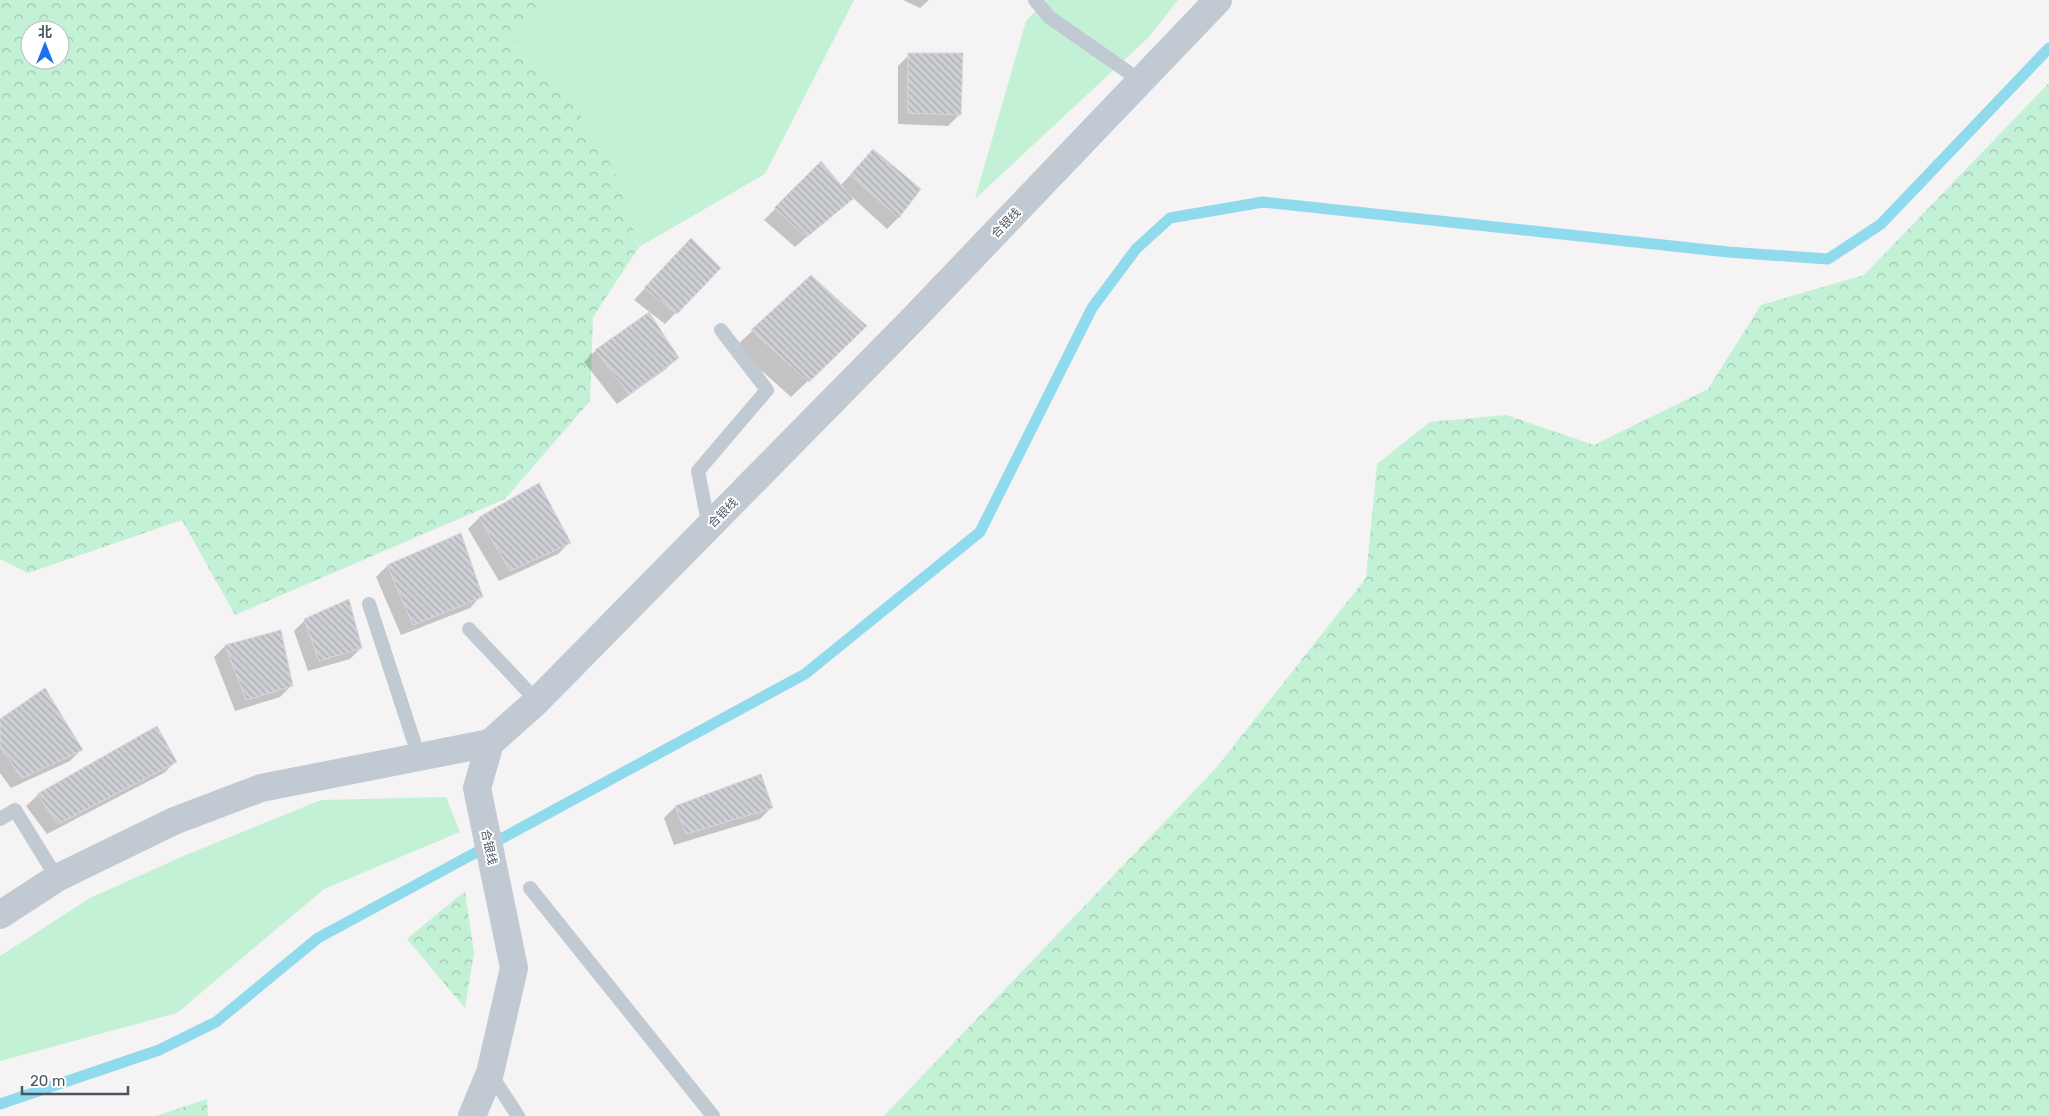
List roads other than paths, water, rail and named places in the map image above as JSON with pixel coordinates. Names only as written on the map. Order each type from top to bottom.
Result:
[{"type":"street","name":"合银线","points":[[472,1116],[490,1073],[514,968],[476,788],[490,743],[537,701],[915,317],[1218,0]]},
{"type":"street","points":[[0,915],[57,878],[174,821],[261,788],[490,743]]},
{"type":"lane","points":[[1035,0],[1049,17],[1141,81]]},
{"type":"lane","points":[[709,527],[698,471],[767,390],[720,330]]},
{"type":"lane","points":[[369,604],[419,757]]},
{"type":"lane","points":[[469,629],[537,701]]},
{"type":"lane","points":[[0,819],[15,810],[57,878]]},
{"type":"lane","points":[[530,888],[713,1116]]},
{"type":"lane","points":[[490,1073],[518,1116]]},
{"type":"waterway","points":[[0,1104],[159,1050],[216,1022],[318,938],[805,674],[980,532],[1092,308],[1136,249],[1170,218],[1263,202],[1728,252],[1828,259],[1881,224],[2049,48]]}]
